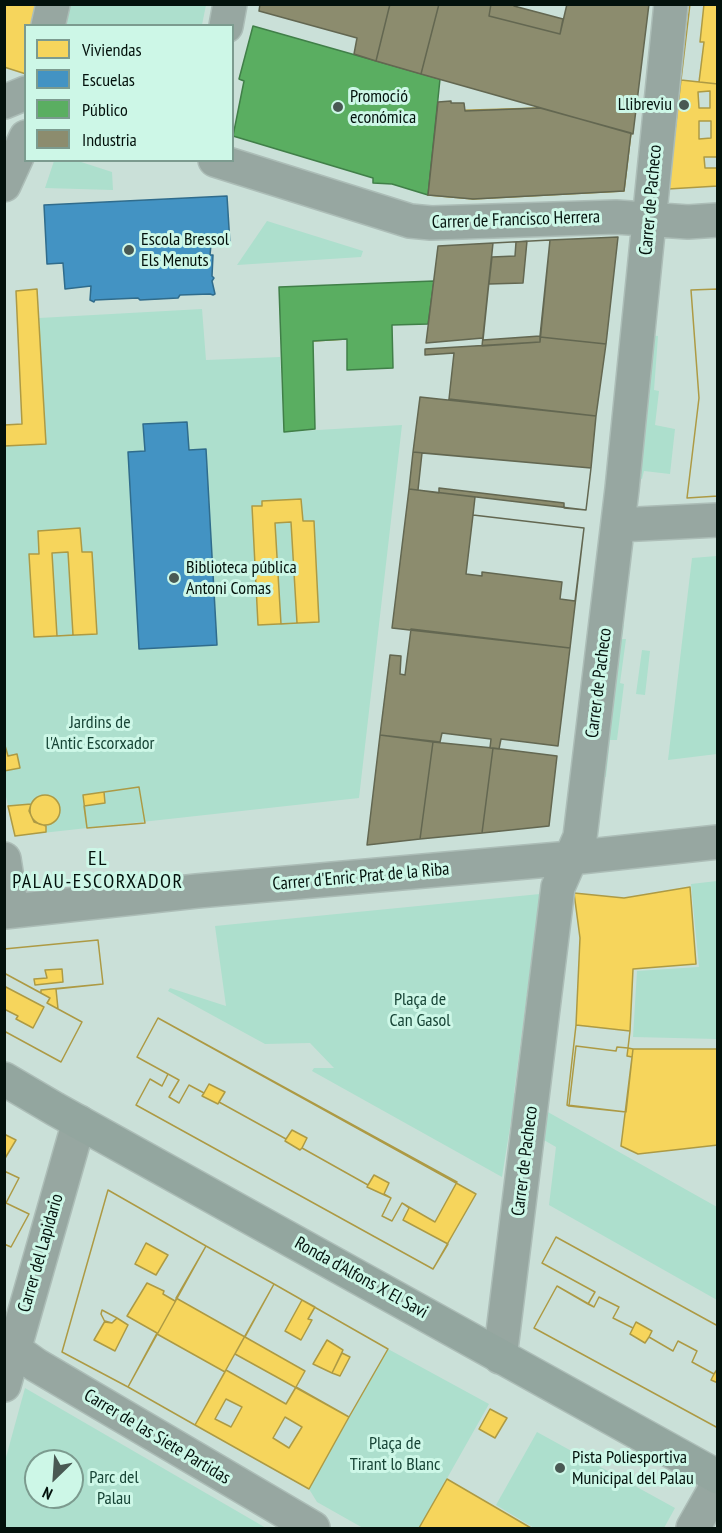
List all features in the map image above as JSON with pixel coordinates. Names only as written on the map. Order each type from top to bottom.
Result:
[{"type":"street","points":[[48,24],[53,4]]},
{"type":"street","points":[[226,24],[230,4]]},
{"type":"street","name":"Carrer de Pacheco","points":[[500,1357],[558,887],[580,837],[618,525],[671,4]]},
{"type":"street","points":[[4,185],[24,141]]},
{"type":"street","name":"Carrer de Francisco Herrera","points":[[221,162],[410,221],[431,223],[616,217],[688,222],[717,220]]},
{"type":"street","points":[[618,525],[717,520]]},
{"type":"street","name":"Carrer d'Enric Prat de la Riba","points":[[8,911],[717,842]]},
{"type":"street","points":[[4,859],[8,911]]},
{"type":"street","name":"Ronda d'Alfons X El Savi","points":[[4,1078],[717,1477]]},
{"type":"street","name":"Carrer del Lapidario","points":[[4,1385],[10,1346],[79,1122]]},
{"type":"street","name":"Carrer de las Siete Partidas","points":[[10,1346],[36,1365],[313,1528]]},
{"type":"street","points":[[693,1528],[717,1484]]},
{"type":"green space","points":[[64,5],[206,5],[202,24],[60,24]]},
{"type":"green space","points":[[54,162],[81,162],[112,172],[113,190],[45,188]]},
{"type":"green space","points":[[267,221],[363,251],[361,257],[237,265]]},
{"type":"green space","name":"Jardins de l'Antic Escorxador","points":[[202,309],[206,360],[280,357],[284,432],[402,425],[359,798],[15,836],[4,788],[4,446],[46,444],[39,318]],"holes":[[[143,425],[189,450],[206,449],[217,645],[139,649],[128,452],[145,451]]]},
{"type":"green space","points":[[647,335],[658,336],[654,390],[659,391],[655,425],[675,429],[670,474],[644,471],[642,479],[632,478]]},
{"type":"green space","points":[[717,556],[717,754],[668,760],[692,558]]},
{"type":"green space","points":[[616,624],[624,625],[622,639],[626,639],[620,683],[624,684],[617,740],[610,740],[606,777],[597,777]]},
{"type":"green space","points":[[642,650],[650,651],[645,695],[636,694]]},
{"type":"green space","points":[[717,881],[717,1039],[633,1037],[637,971],[699,967],[691,884]]},
{"type":"green space","name":"Plaça de Can Gasol","points":[[540,894],[514,1093],[717,1207],[717,1300],[549,1205],[556,1147],[511,1121],[502,1177],[312,1071],[314,1068],[334,1068],[310,1043],[265,1044],[168,991],[170,988],[226,1006],[215,926]]},
{"type":"green space","name":"Plaça de Tirant lo Blanc","points":[[388,1349],[489,1404],[419,1528],[363,1528],[317,1502],[309,1489]]},
{"type":"green space","name":"Parc del Palau","points":[[25,1388],[266,1528],[5,1528],[5,1461]]},
{"type":"green space","name":"Pista Poliesportiva Municipal del Palau","points":[[537,1432],[675,1508],[664,1528],[534,1528],[496,1505]]},
{"type":"building: Viviendas","points":[[4,4],[41,4],[37,24],[24,24],[24,73],[4,67]]},
{"type":"building: Viviendas","points":[[690,4],[718,4],[718,84],[681,80]]},
{"type":"building: Viviendas","points":[[690,4],[718,4],[718,84],[681,80]]},
{"type":"building: Viviendas","points":[[704,4],[718,4],[718,84],[699,82],[704,42],[700,42]]},
{"type":"building: Viviendas","points":[[681,80],[718,84],[718,186],[668,189]]},
{"type":"building: Viviendas","points":[[710,91],[710,108],[699,108],[698,92]]},
{"type":"building: Viviendas","points":[[540,108],[631,133],[624,191],[473,199],[428,195],[437,111]]},
{"type":"building: Viviendas","points":[[699,121],[711,121],[711,138],[699,139]]},
{"type":"building: Viviendas","points":[[704,157],[718,157],[718,168],[705,168]]},
{"type":"building: Viviendas","points":[[151,270],[163,270],[164,280],[167,280],[167,298],[151,299],[149,280],[152,281]]},
{"type":"building: Viviendas","points":[[37,289],[46,444],[4,446],[4,425],[22,424],[16,291]]},
{"type":"building: Viviendas","points":[[718,289],[718,496],[687,498],[699,398],[691,290]]},
{"type":"building: Viviendas","points":[[718,289],[718,496],[687,498],[699,398],[691,290]]},
{"type":"building: Viviendas","points":[[346,325],[347,339],[313,341],[312,327]]},
{"type":"building: Viviendas","points":[[175,449],[181,564],[165,564],[159,450]]},
{"type":"building: Viviendas","points":[[301,499],[303,521],[314,521],[319,622],[258,625],[252,506],[262,506],[262,501]]},
{"type":"building: Viviendas","points":[[291,522],[297,623],[281,624],[275,523]]},
{"type":"building: Viviendas","points":[[80,528],[82,552],[92,552],[97,634],[34,637],[29,554],[39,554],[38,531]]},
{"type":"building: Viviendas","points":[[68,552],[73,635],[57,636],[52,553]]},
{"type":"building: Viviendas","points":[[4,742],[8,756],[17,754],[20,768],[4,771]]},
{"type":"building: Viviendas","points":[[139,787],[145,823],[87,828],[83,795]]},
{"type":"building: Viviendas","points":[[139,787],[145,823],[87,828],[84,806],[105,803],[104,792]]},
{"type":"building: Viviendas","points":[[45,795],[56,799],[60,810],[56,821],[45,825],[34,821],[30,810],[34,799]]},
{"type":"building: Viviendas","points":[[31,804],[29,811],[34,822],[46,826],[46,832],[15,836],[8,806]]},
{"type":"building: Viviendas","points":[[690,887],[696,964],[633,969],[630,1031],[576,1025],[580,938],[574,893],[624,898]]},
{"type":"building: Viviendas","points":[[98,940],[103,984],[56,989],[58,1009],[82,1022],[61,1062],[4,1031],[4,949]]},
{"type":"building: Viviendas","points":[[98,940],[103,984],[41,990],[41,993],[4,973],[4,949]]},
{"type":"building: Viviendas","points":[[62,969],[63,982],[35,985],[34,979],[47,978],[45,970]]},
{"type":"building: Viviendas","points":[[4,973],[50,998],[47,1003],[82,1022],[61,1062],[4,1031]]},
{"type":"building: Viviendas","points":[[4,986],[44,1007],[33,1028],[16,1019],[18,1016],[4,1009]]},
{"type":"building: Viviendas","points":[[158,1018],[476,1194],[433,1269],[136,1105],[150,1079],[162,1086],[168,1074],[137,1057]]},
{"type":"building: Viviendas","points":[[158,1018],[457,1182],[435,1222],[402,1203],[392,1221],[382,1216],[391,1198],[384,1194],[389,1183],[374,1175],[368,1185],[302,1148],[307,1138],[292,1130],[286,1139],[219,1102],[225,1092],[209,1084],[204,1093],[189,1085],[179,1103],[169,1097],[179,1080],[137,1057]]},
{"type":"building: Viviendas","points":[[576,1025],[630,1031],[628,1048],[617,1047],[616,1051],[576,1046],[569,1106],[567,1105]]},
{"type":"building: Viviendas","points":[[576,1025],[630,1031],[628,1048],[633,1049],[626,1112],[567,1105]]},
{"type":"building: Viviendas","points":[[576,1046],[616,1051],[617,1047],[628,1048],[627,1056],[632,1057],[626,1112],[569,1106]]},
{"type":"building: Viviendas","points":[[633,1049],[718,1049],[718,1145],[638,1154],[621,1146]]},
{"type":"building: Viviendas","points":[[168,1074],[179,1080],[169,1097],[179,1103],[189,1085],[204,1093],[202,1096],[218,1104],[219,1102],[286,1139],[285,1141],[300,1150],[302,1148],[368,1185],[367,1187],[391,1198],[382,1216],[392,1221],[402,1203],[409,1208],[403,1220],[448,1244],[433,1269],[136,1105],[150,1079],[162,1086]]},
{"type":"building: Viviendas","points":[[4,1134],[16,1140],[4,1160]]},
{"type":"building: Viviendas","points":[[4,1171],[19,1178],[6,1203],[29,1214],[11,1247],[4,1244]]},
{"type":"building: Viviendas","points":[[4,1171],[19,1178],[6,1203],[29,1214],[11,1247],[4,1244]]},
{"type":"building: Viviendas","points":[[108,1190],[206,1246],[128,1387],[62,1352]],"holes":[[[102,1310],[117,1318],[112,1323],[105,1322],[101,1314]]]},
{"type":"building: Viviendas","points":[[108,1190],[206,1246],[175,1301],[163,1294],[164,1291],[147,1283],[127,1316],[157,1333],[128,1387],[62,1352]]},
{"type":"building: Viviendas","points":[[556,1237],[718,1326],[718,1368],[714,1374],[692,1362],[697,1351],[678,1341],[673,1351],[649,1337],[652,1331],[636,1322],[633,1328],[613,1318],[619,1307],[599,1297],[594,1307],[588,1304],[595,1292],[542,1263]]},
{"type":"building: Viviendas","points":[[556,1237],[718,1326],[718,1428],[534,1328],[557,1286],[588,1304],[595,1292],[542,1263]]},
{"type":"building: Viviendas","points":[[146,1243],[168,1255],[156,1275],[135,1264]]},
{"type":"building: Viviendas","points":[[206,1246],[274,1284],[195,1425],[128,1387]]},
{"type":"building: Viviendas","points":[[206,1246],[274,1284],[245,1337],[176,1298]]},
{"type":"building: Viviendas","points":[[274,1284],[388,1349],[349,1417],[235,1354]]},
{"type":"building: Viviendas","points":[[274,1284],[388,1349],[349,1417],[296,1387],[305,1371],[245,1337]],"holes":[[[342,1353],[350,1357],[340,1376],[332,1373]]]},
{"type":"building: Viviendas","points":[[557,1286],[594,1307],[599,1297],[619,1307],[613,1318],[633,1328],[630,1334],[645,1343],[649,1337],[673,1351],[678,1341],[697,1351],[692,1362],[714,1374],[711,1380],[718,1383],[718,1428],[534,1328]]},
{"type":"building: Viviendas","points":[[302,1300],[315,1307],[308,1319],[312,1320],[301,1340],[285,1331]]},
{"type":"building: Viviendas","points":[[102,1310],[117,1318],[112,1323],[105,1322],[101,1314]]},
{"type":"building: Viviendas","points":[[117,1318],[128,1325],[115,1351],[94,1340],[105,1321],[112,1323]]},
{"type":"building: Viviendas","points":[[157,1334],[225,1372],[195,1425],[128,1387]]},
{"type":"building: Viviendas","points":[[327,1340],[343,1350],[332,1373],[313,1364]]},
{"type":"building: Viviendas","points":[[226,1370],[286,1404],[296,1387],[349,1417],[309,1489],[195,1425]]},
{"type":"building: Viviendas","points":[[226,1399],[242,1407],[231,1427],[215,1419]]},
{"type":"building: Viviendas","points":[[490,1409],[507,1418],[495,1438],[479,1429]]},
{"type":"building: Viviendas","points":[[285,1417],[302,1427],[289,1448],[273,1438]]},
{"type":"building: Viviendas","points":[[447,1479],[531,1528],[419,1528]]},
{"type":"building: Escuelas","name":"Escola Bressol Els Menuts","points":[[227,196],[230,244],[211,245],[210,255],[213,255],[212,276],[214,278],[212,281],[215,294],[213,295],[180,295],[178,298],[140,300],[138,298],[95,300],[94,302],[90,300],[91,286],[65,289],[63,263],[47,264],[44,205]]},
{"type":"building: Escuelas","name":"Biblioteca pública Antoni Comas","points":[[187,422],[189,450],[206,449],[217,645],[139,649],[128,452],[145,451],[143,424]]},
{"type":"building: Público","name":"Promoció económica","points":[[253,26],[440,79],[428,195],[392,184],[373,183],[373,178],[234,136],[244,81],[239,79]]},
{"type":"building: Público","points":[[434,281],[428,324],[392,325],[393,368],[347,370],[347,339],[313,341],[315,429],[284,432],[279,287]]},
{"type":"building: Industria","points":[[260,4],[390,4],[376,61],[354,54],[357,38],[259,11]]},
{"type":"building: Industria","points":[[390,4],[439,4],[421,74],[376,61]]},
{"type":"building: Industria","points":[[439,4],[491,4],[489,16],[560,34],[567,4],[649,4],[633,134],[421,74]]},
{"type":"building: Industria","points":[[491,4],[514,4],[514,6],[563,19],[560,34],[489,16]]},
{"type":"building: Industria","points":[[451,101],[451,103],[464,103],[465,111],[540,108],[631,133],[624,191],[473,199],[428,195],[438,102]]},
{"type":"building: Industria","points":[[618,237],[606,344],[540,337],[550,240]]},
{"type":"building: Industria","points":[[550,240],[540,336],[483,340],[493,243]]},
{"type":"building: Industria","points":[[550,240],[540,342],[482,346],[493,243]]},
{"type":"building: Industria","points":[[527,241],[523,283],[489,284],[492,257],[515,256],[516,242]]},
{"type":"building: Industria","points":[[493,243],[483,338],[426,343],[438,246]]},
{"type":"building: Industria","points":[[540,337],[606,344],[596,416],[449,399],[454,353],[425,355],[425,349],[540,342]]},
{"type":"building: Industria","points":[[420,397],[596,416],[591,468],[413,452]]},
{"type":"building: Industria","points":[[413,452],[591,468],[586,510],[409,489]]},
{"type":"building: Industria","points":[[422,453],[591,468],[586,510],[564,508],[564,503],[439,488],[439,493],[418,490]]},
{"type":"building: Industria","points":[[409,489],[475,497],[473,515],[584,528],[570,648],[392,628]]},
{"type":"building: Industria","points":[[473,515],[584,528],[575,601],[560,599],[562,582],[482,572],[482,576],[466,574]]},
{"type":"building: Industria","points":[[411,629],[570,648],[558,746],[501,739],[499,749],[490,748],[491,739],[442,733],[440,742],[380,735],[390,655],[401,656],[400,674],[405,675]]},
{"type":"building: Industria","points":[[380,735],[433,742],[420,839],[367,845]]},
{"type":"building: Industria","points":[[433,742],[493,748],[482,833],[420,839]]},
{"type":"building: Industria","points":[[493,748],[557,756],[549,826],[482,833]]},
{"type":"place","name":"Llibreviu","points":[[684,105]]},
{"type":"place","name":"Promoció económica","points":[[338,107]]},
{"type":"place","name":"Escola Bressol Els Menuts","points":[[129,250]]},
{"type":"place","name":"Biblioteca pública Antoni Comas","points":[[174,578]]},
{"type":"place","name":"Pista Poliesportiva Municipal del Palau","points":[[560,1468]]},
{"type":"district","name":"EL PALAU-ESCORXADOR","points":[[98,870]]}]
